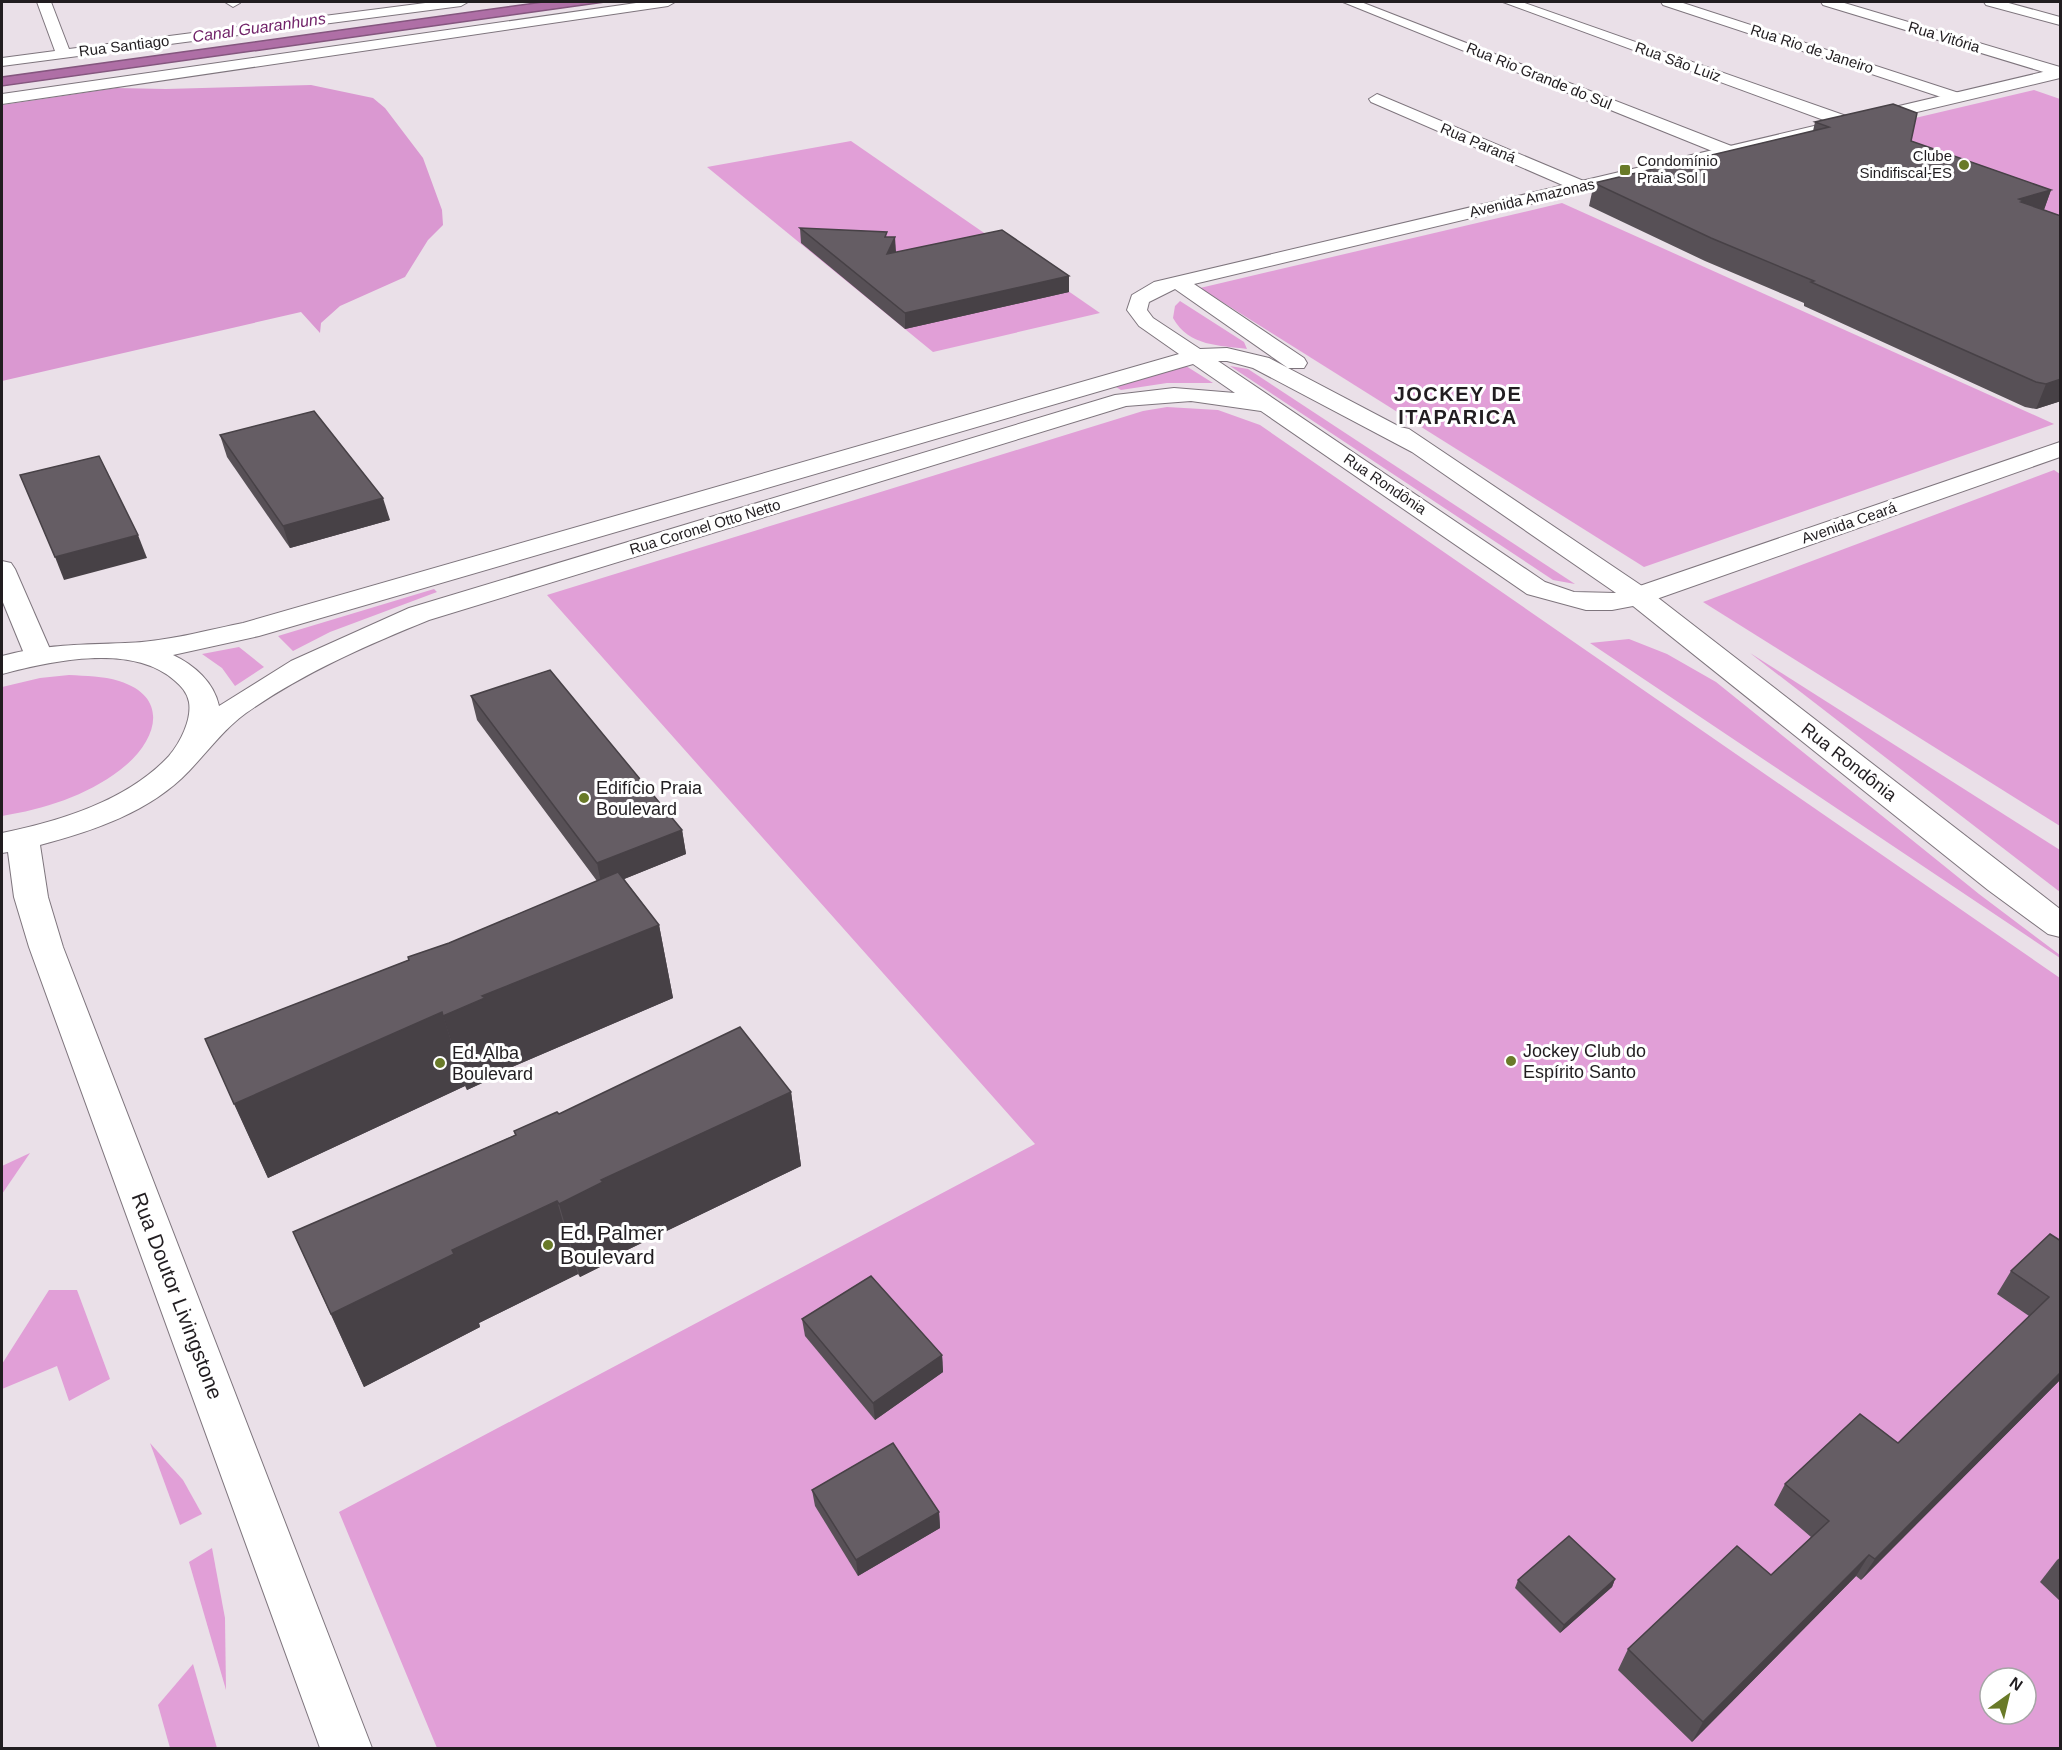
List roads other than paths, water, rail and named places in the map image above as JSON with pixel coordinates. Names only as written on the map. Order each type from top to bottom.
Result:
[{"type":"street","points":[[44,2],[64,54]]},
{"type":"street","name":"Rua Santiago","points":[[2,62],[415,4],[461,2]]},
{"type":"street","points":[[2,99],[668,2]]},
{"type":"street","name":"Rua Rio Grande do Sul","points":[[1350,2],[1728,152]]},
{"type":"street","name":"Rua São Luiz","points":[[1510,2],[1846,122]]},
{"type":"street","name":"Rua Rio de Janeiro","points":[[1668,2],[1956,97]]},
{"type":"street","name":"Rua Vitória","points":[[1828,2],[2061,73]]},
{"type":"street","points":[[1991,2],[2061,21]]},
{"type":"street","name":"Avenida Amazonas","points":[[1146,322],[1137,310],[1139,299],[1151,290],[1178,282],[1846,122],[2061,73]]},
{"type":"street","name":"Rua Paraná","points":[[1377,99],[1580,186]]},
{"type":"street","name":"Rua Rondônia","points":[[1178,282],[1638,596],[1991,875],[2061,926]]},
{"type":"street","points":[[1099,384],[1130,365],[1144,346],[1146,322]]},
{"type":"street","name":"Rua Rondônia","points":[[1146,322],[1536,588],[1564,600],[1601,604],[1638,596]]},
{"type":"street","name":"Rua Coronel Otto Netto","points":[[122,652],[172,647],[249,630],[1197,356],[1227,354],[1261,363],[1419,447]]},
{"type":"street","name":"Rua Coronel Otto Netto","points":[[172,770],[232,709],[292,671],[419,614],[1123,400],[1157,395],[1194,394],[1239,400],[1279,412]]},
{"type":"street","name":"Avenida Ceará","points":[[1638,596],[2061,449]]},
{"type":"street","points":[[2,569],[39,656]]},
{"type":"street","points":[[2,665],[39,656],[81,651],[122,652],[149,657],[172,665],[189,677],[201,692],[204,709],[201,729],[190,749],[172,770],[123,804],[92,819],[12,842]]},
{"type":"street","name":"Rua Doutor Livingstone","points":[[12,842],[46,947],[346,1749]]},
{"type":"place","name":"Clube Sindifiscal-ES","points":[[1964,165]]},
{"type":"place","name":"Condomínio Praia Sol I","points":[[1625,170]]},
{"type":"place","name":"Edifício Praia Boulevard","points":[[584,798]]},
{"type":"place","name":"Jockey Club do Espírito Santo","points":[[1511,1061]]},
{"type":"place","name":"Ed. Alba Boulevard","points":[[440,1063]]},
{"type":"place","name":"Ed. Palmer Boulevard","points":[[548,1245]]},
{"type":"district","name":"JOCKEY DE ITAPARICA","points":[[1458,406]]},
{"type":"water label","name":"Canal Guaranhuns","points":[[259,27]]}]
